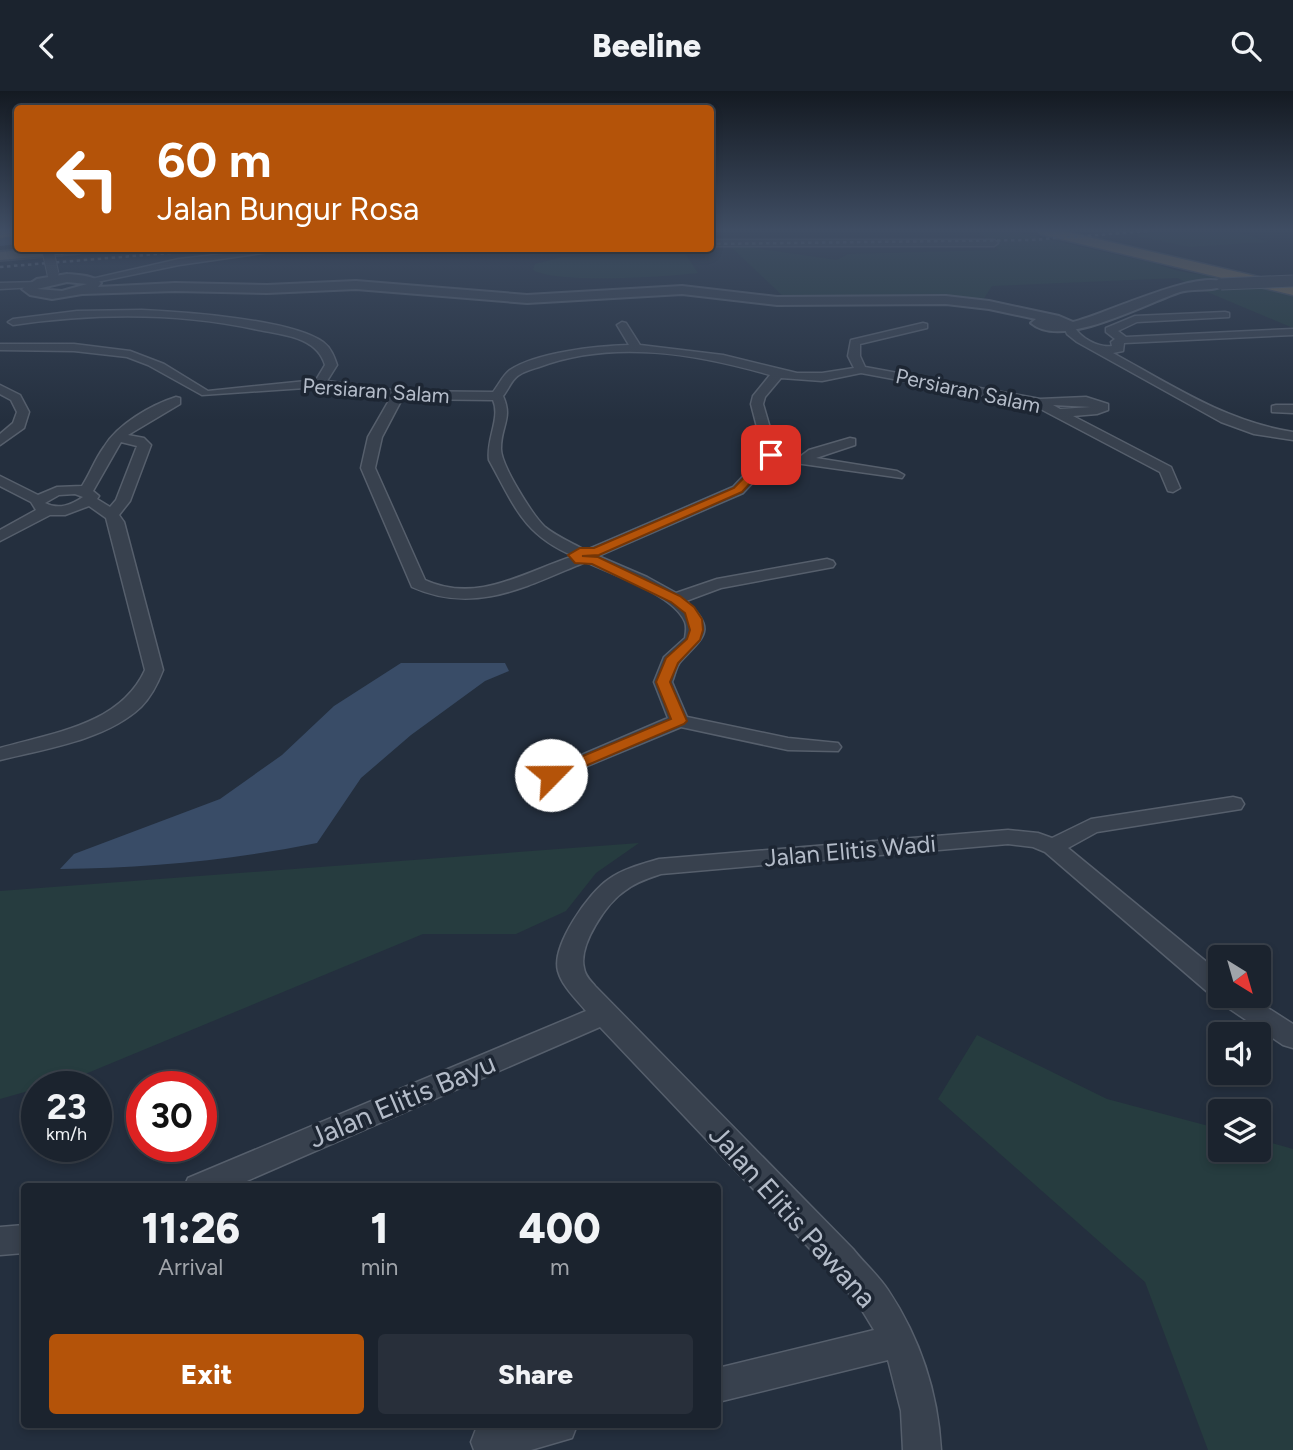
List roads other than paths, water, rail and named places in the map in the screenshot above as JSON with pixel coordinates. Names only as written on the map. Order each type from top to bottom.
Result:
[{"type":"street","points":[[476,294],[527,299],[606,294]]},
{"type":"street","points":[[720,294],[777,301],[946,300],[1018,312],[1061,324],[1096,348],[1119,349],[1116,342],[1124,340],[1293,332]]},
{"type":"street","points":[[1018,312],[1039,325],[1061,324],[1090,320],[1164,294]]},
{"type":"street","points":[[1203,305],[1266,333]]},
{"type":"street","points":[[13,322],[62,316],[144,313],[236,321],[282,332],[321,346],[327,352],[331,365],[320,383]]},
{"type":"street","points":[[1124,340],[1110,330],[1135,319],[1235,319]]},
{"type":"street","points":[[1061,324],[1096,348],[1225,419],[1259,431],[1293,436]]},
{"type":"street","points":[[622,325],[636,348]]},
{"type":"street","name":"Persiaran Salam","points":[[861,370],[854,356],[855,342],[923,325]]},
{"type":"street","points":[[0,349],[68,348],[128,355],[155,363],[211,394]]},
{"type":"street","name":"Persiaran Salam","points":[[211,394],[320,383],[398,395],[498,396],[513,373],[535,363],[577,351],[636,348],[723,358],[778,374],[811,378],[861,370],[1037,402],[1166,470],[1173,488]]},
{"type":"street","points":[[0,349],[114,359],[152,371],[188,402]]},
{"type":"street","points":[[771,455],[757,404],[759,395],[778,374]]},
{"type":"street","points":[[0,389],[16,398],[23,412],[19,425],[0,441]]},
{"type":"street","points":[[97,504],[97,477],[111,445],[118,438],[135,422],[211,394]]},
{"type":"street","points":[[188,402],[211,394]]},
{"type":"street","points":[[398,395],[375,437],[368,468],[418,583],[444,594],[474,594],[497,589],[586,556],[738,490],[771,455]]},
{"type":"street","points":[[498,396],[503,409],[494,448],[496,460],[532,523],[543,533],[676,599],[690,610],[697,630],[693,640],[671,661],[663,682],[679,721]]},
{"type":"street","points":[[1037,402],[1086,401],[1104,407],[1097,411],[1059,413]]},
{"type":"street","points":[[1276,409],[1293,409]]},
{"type":"street","points":[[0,480],[43,505],[71,508],[123,501],[144,445],[139,441],[118,438]]},
{"type":"street","points":[[803,460],[814,453],[850,442]]},
{"type":"street","points":[[771,455],[897,475]]},
{"type":"street","points":[[0,536],[60,491],[97,477]]},
{"type":"street","points":[[0,754],[87,727],[110,717],[130,706],[146,689],[154,670],[117,523],[97,504],[60,491],[19,490]]},
{"type":"street","points":[[676,599],[730,581],[827,564]]},
{"type":"street","points":[[551,775],[679,721],[788,744],[831,747]]},
{"type":"street","points":[[1208,978],[1053,847],[1091,826],[1233,804]]},
{"type":"street","name":"Jalan Elitis Wadi","points":[[604,1014],[572,972],[570,958],[573,946],[606,893],[639,873],[659,867],[1008,837],[1038,840],[1053,847]]},
{"type":"street","points":[[1248,1008],[1293,1038]]},
{"type":"street","name":"Jalan Elitis Bayu","points":[[208,1183],[604,1014]]},
{"type":"street","name":"Jalan Elitis Pawana","points":[[604,1014],[841,1259],[876,1301],[914,1382],[922,1427],[922,1450]]},
{"type":"street","points":[[0,1241],[21,1239]]},
{"type":"street","points":[[721,1384],[896,1341]]},
{"type":"street","points":[[489,1442],[547,1428]]},
{"type":"water","points":[[401,663],[505,663],[509,671],[485,681],[411,735],[361,778],[317,843],[189,862],[60,869],[74,854],[220,799],[282,755],[334,706]]}]
